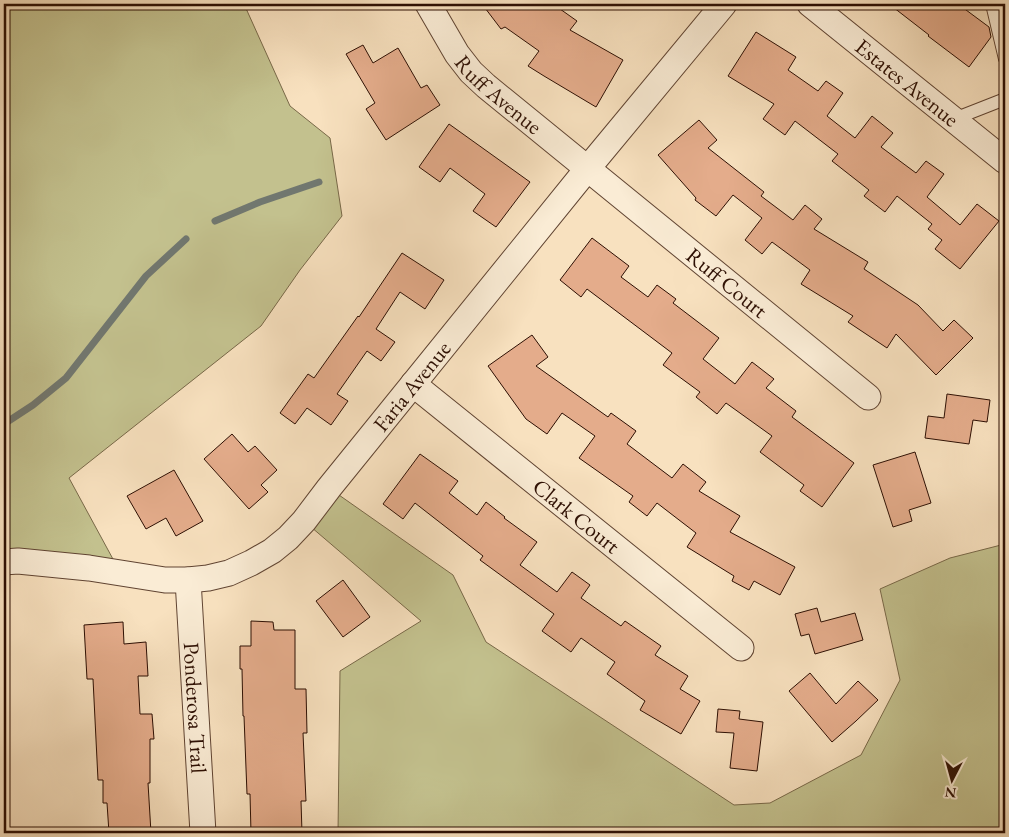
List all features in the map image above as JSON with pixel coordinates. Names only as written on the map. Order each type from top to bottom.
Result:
[{"type":"street","name":"Ruff Avenue","points":[[428,4],[457,54],[471,72],[588,168]]},
{"type":"street","name":"Faria Avenue","points":[[4,562],[18,561],[89,568],[165,580],[188,580],[208,578],[229,572],[251,563],[272,551],[304,521],[588,168],[724,4]]},
{"type":"street","name":"Estates Avenue","points":[[810,4],[1005,161]]},
{"type":"street","name":"Ruff Court","points":[[588,168],[868,397]]},
{"type":"street","name":"Clark Court","points":[[413,384],[741,648]]},
{"type":"street","name":"Ponderosa Trail","points":[[188,580],[203,833]]},
{"type":"lane","points":[[991,5],[1005,59]]},
{"type":"lane","points":[[954,119],[1005,99]]},
{"type":"shaded area","points":[[4,4],[244,4],[290,106],[330,138],[342,216],[300,270],[261,326],[69,478],[120,572],[4,562]]},
{"type":"shaded area","points":[[329,488],[453,575],[486,642],[734,805],[770,803],[861,755],[900,680],[880,589],[950,558],[1005,544],[1005,833],[338,833],[340,671],[421,621],[304,521]]},
{"type":"building","points":[[482,4],[553,4],[577,21],[570,30],[623,60],[596,107],[528,66],[539,51],[505,27],[501,29]]},
{"type":"building","points":[[889,4],[958,4],[989,27],[991,37],[969,67]]},
{"type":"building","points":[[756,32],[796,57],[788,70],[818,91],[826,81],[843,93],[827,116],[855,138],[872,116],[893,133],[881,147],[916,173],[926,161],[944,174],[927,197],[960,225],[977,204],[999,221],[960,269],[935,249],[942,240],[928,229],[932,224],[897,196],[885,212],[864,196],[869,190],[832,161],[838,154],[795,121],[785,135],[763,119],[774,104],[728,76]]},
{"type":"building","points":[[363,45],[373,63],[398,48],[421,88],[427,85],[440,105],[386,140],[366,109],[375,103],[346,54]]},
{"type":"building","points":[[699,120],[717,140],[708,148],[764,192],[761,196],[793,220],[805,205],[822,219],[814,229],[868,262],[864,269],[918,305],[943,331],[954,320],[973,338],[936,375],[896,334],[887,348],[848,322],[853,316],[801,284],[810,270],[772,242],[762,254],[745,240],[762,218],[733,195],[716,216],[695,200],[696,198],[658,155]]},
{"type":"building","points":[[449,124],[530,182],[496,227],[473,211],[485,194],[450,168],[440,182],[419,167]]},
{"type":"building","points":[[592,238],[629,266],[621,277],[648,297],[657,285],[676,299],[673,303],[719,338],[703,359],[735,384],[752,362],[774,379],[766,388],[796,411],[792,417],[854,463],[822,507],[800,491],[804,485],[760,452],[772,436],[726,403],[717,414],[696,397],[700,392],[663,365],[672,353],[587,289],[581,297],[560,280]]},
{"type":"building","points":[[402,253],[444,280],[425,309],[400,292],[376,329],[395,342],[381,361],[367,351],[337,394],[348,401],[331,425],[307,408],[295,424],[280,413],[308,374],[314,378],[359,317]]},
{"type":"building","points":[[532,335],[548,357],[536,366],[608,417],[611,413],[636,431],[627,444],[672,478],[683,464],[706,482],[699,491],[740,516],[730,532],[795,567],[780,595],[754,581],[749,590],[732,581],[734,576],[687,547],[696,533],[657,503],[647,516],[629,502],[633,496],[579,458],[595,436],[562,413],[547,434],[526,419],[488,366]]},
{"type":"building","points":[[947,394],[990,400],[987,422],[973,420],[969,444],[925,438],[928,416],[944,418]]},
{"type":"building","points":[[232,434],[248,452],[255,446],[277,470],[261,485],[268,492],[249,509],[204,459]]},
{"type":"building","points":[[915,452],[931,503],[909,510],[912,521],[893,527],[873,465]]},
{"type":"building","points":[[420,454],[458,481],[449,493],[477,515],[486,502],[537,542],[520,565],[557,592],[572,572],[590,585],[581,598],[621,626],[625,621],[661,646],[655,655],[688,676],[680,689],[700,701],[681,734],[640,710],[645,701],[607,674],[615,662],[581,638],[571,652],[542,631],[554,614],[480,560],[483,556],[415,503],[403,519],[383,504]]},
{"type":"building","points":[[174,470],[203,521],[176,536],[166,518],[146,529],[127,496]]},
{"type":"building","points":[[343,580],[370,617],[343,637],[316,601]]},
{"type":"building","points":[[817,608],[821,622],[855,613],[863,640],[815,654],[809,634],[801,636],[795,614]]},
{"type":"building","points":[[251,621],[273,622],[274,630],[295,630],[295,689],[306,689],[307,733],[303,733],[306,801],[301,801],[302,833],[251,833],[250,794],[247,794],[240,646],[251,646]]},
{"type":"building","points":[[123,622],[124,644],[146,642],[148,676],[138,676],[140,714],[152,714],[154,739],[150,739],[150,783],[148,783],[151,833],[109,833],[107,803],[103,803],[103,780],[98,780],[93,679],[87,679],[84,625]]},
{"type":"building","points":[[810,673],[836,704],[858,681],[878,700],[832,742],[789,691]]},
{"type":"building","points":[[718,709],[740,711],[739,719],[763,722],[757,771],[730,768],[734,733],[716,732]]},
{"type":"waterway","points":[[215,221],[260,202],[319,182]]},
{"type":"waterway","points":[[4,424],[33,405],[66,378],[146,276],[186,239]]}]
